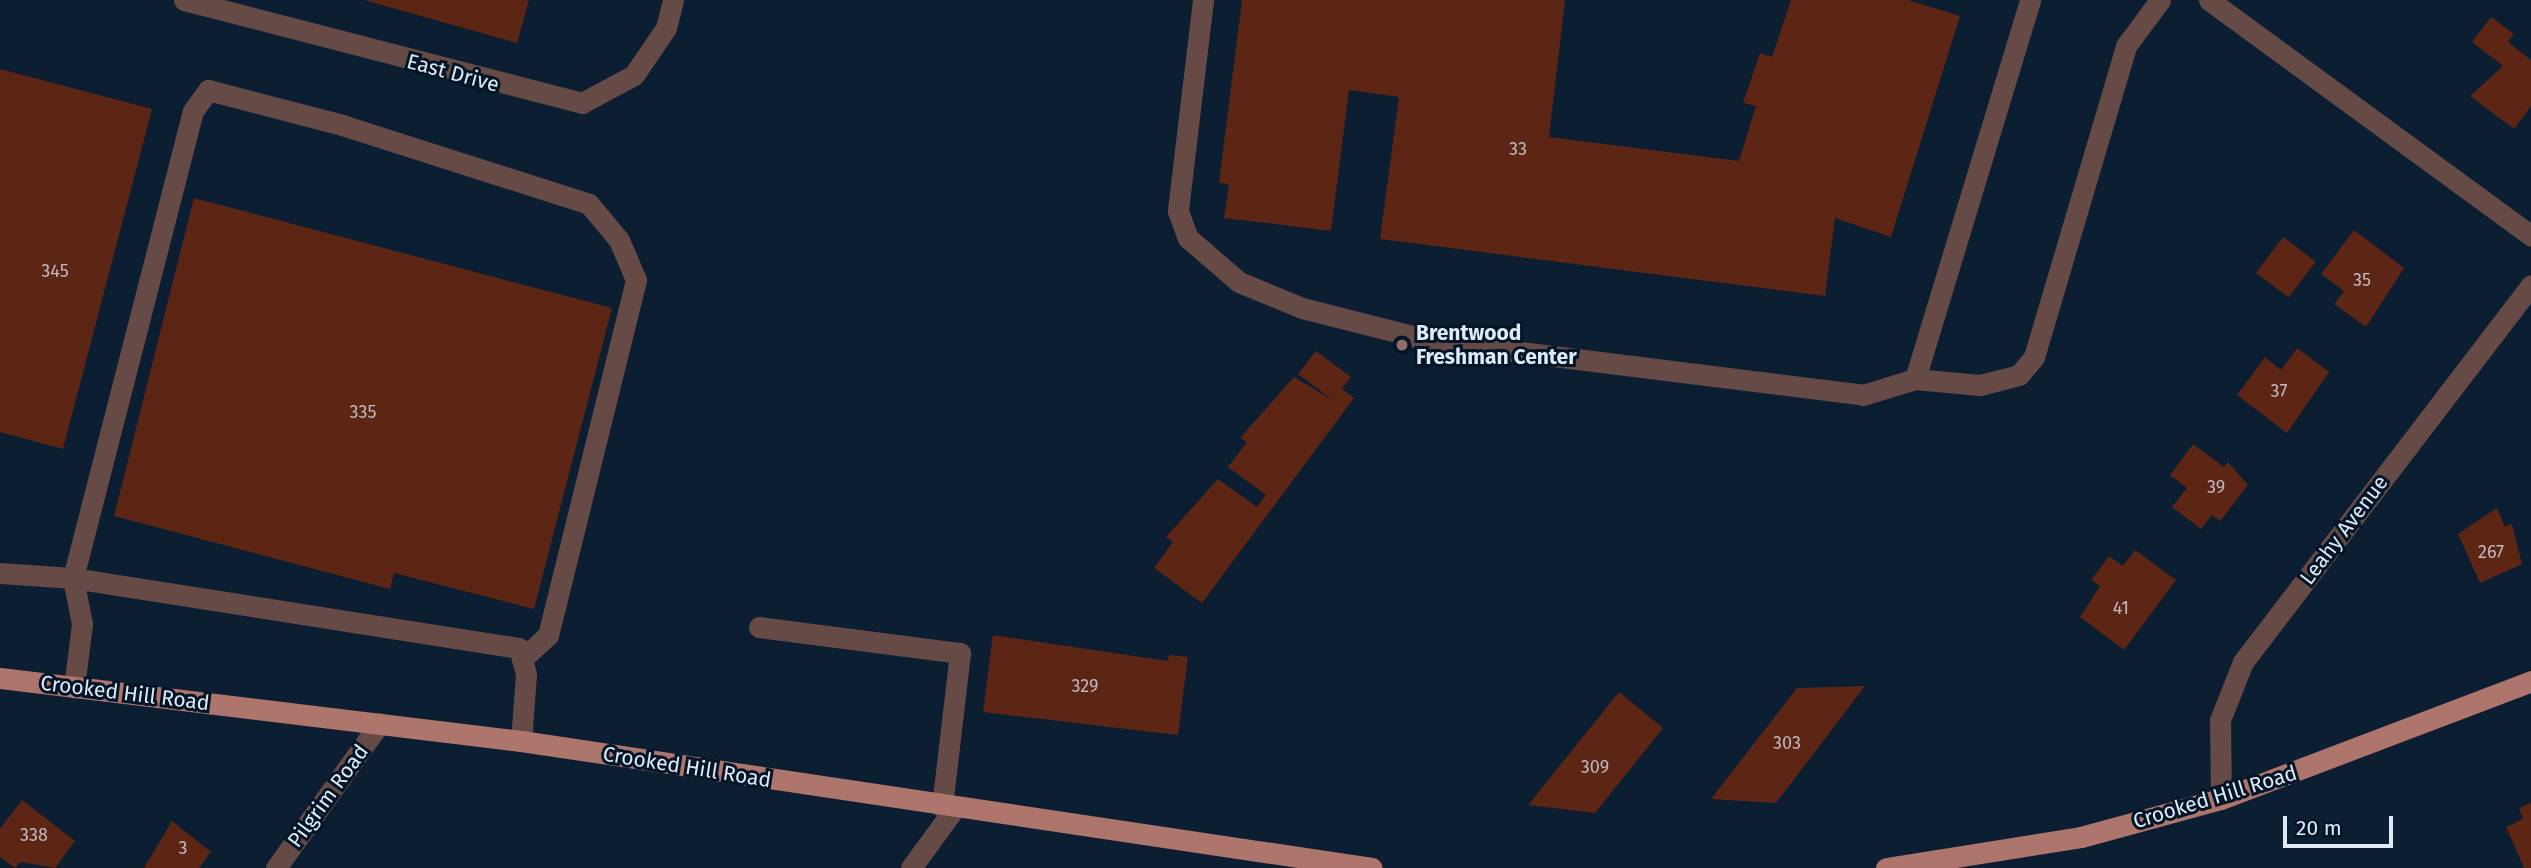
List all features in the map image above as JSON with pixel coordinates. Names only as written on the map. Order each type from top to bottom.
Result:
[{"type":"main road","name":"Crooked Hill Road","points":[[0,678],[521,741],[948,808],[1372,868]]},
{"type":"main road","name":"Crooked Hill Road","points":[[1886,868],[2081,837],[2221,799],[2531,681]]},
{"type":"street","name":"East Drive","points":[[184,0],[582,103],[634,75],[666,28],[673,0]]},
{"type":"street","points":[[1203,0],[1178,211],[1188,238],[1239,282],[1302,308],[1445,343],[1863,395],[1914,379],[1980,385],[2020,375],[2034,357],[2126,46],[2160,0]]},
{"type":"street","points":[[1914,379],[2030,0]]},
{"type":"street","points":[[2209,0],[2531,236]]},
{"type":"street","points":[[74,687],[82,624],[73,578],[193,111],[208,90],[342,125],[589,204],[619,240],[636,279],[548,635],[522,659]]},
{"type":"street","name":"Leahy Avenue","points":[[2221,799],[2220,720],[2243,662],[2531,285]]},
{"type":"street","points":[[0,573],[73,578],[519,648],[522,659],[521,741]]},
{"type":"street","points":[[760,627],[960,653],[948,808],[911,868]]},
{"type":"street","name":"Pilgrim Road","points":[[276,868],[380,723]]},
{"type":"building","points":[[364,0],[529,0],[517,43]]},
{"type":"building","points":[[1242,0],[1565,0],[1549,137],[1739,161],[1756,106],[1743,103],[1760,53],[1772,57],[1791,0],[1908,0],[1960,16],[1891,237],[1835,218],[1825,296],[1380,239],[1399,97],[1349,90],[1331,231],[1224,218],[1229,184],[1219,183]]},
{"type":"building","points":[[2491,17],[2514,34],[2508,42],[2531,60],[2531,106],[2514,129],[2470,96],[2503,66],[2472,42]]},
{"type":"building","points":[[0,69],[152,109],[63,449],[0,432]]},
{"type":"building","points":[[194,198],[612,308],[534,609],[394,573],[390,589],[114,516]]},
{"type":"building","points":[[2354,230],[2404,268],[2366,327],[2334,304],[2344,291],[2321,274]]},
{"type":"building","points":[[2283,237],[2316,262],[2289,298],[2256,273]]},
{"type":"building","points":[[2297,348],[2329,372],[2287,433],[2237,395],[2265,357],[2281,370]]},
{"type":"building","points":[[1316,351],[1351,377],[1342,389],[1354,398],[1202,603],[1154,568],[1173,542],[1166,537],[1218,479],[1257,507],[1266,495],[1228,467],[1247,442],[1240,438],[1294,377],[1334,401],[1298,374]]},
{"type":"building","points":[[2193,444],[2224,467],[2228,462],[2248,485],[2220,521],[2212,515],[2201,529],[2172,507],[2187,488],[2170,475]]},
{"type":"building","points":[[2497,508],[2505,527],[2512,524],[2522,564],[2480,583],[2458,534]]},
{"type":"building","points":[[2135,550],[2176,580],[2124,650],[2080,617],[2100,586],[2091,580],[2109,556],[2123,566]]},
{"type":"building","points":[[993,635],[1168,661],[1169,655],[1188,657],[1178,735],[983,712]]},
{"type":"building","points":[[1865,686],[1776,803],[1711,799],[1797,688]]},
{"type":"building","points":[[1619,692],[1663,728],[1595,813],[1528,805]]},
{"type":"building","points":[[22,800],[75,841],[55,868],[20,862],[15,868],[0,857],[0,829]]},
{"type":"building","points":[[2531,803],[2531,868],[2524,868],[2506,827],[2523,819],[2519,808]]},
{"type":"building","points":[[172,821],[211,852],[199,868],[144,868]]},
{"type":"place","name":"Brentwood Freshman Center","points":[[1402,345]]}]
